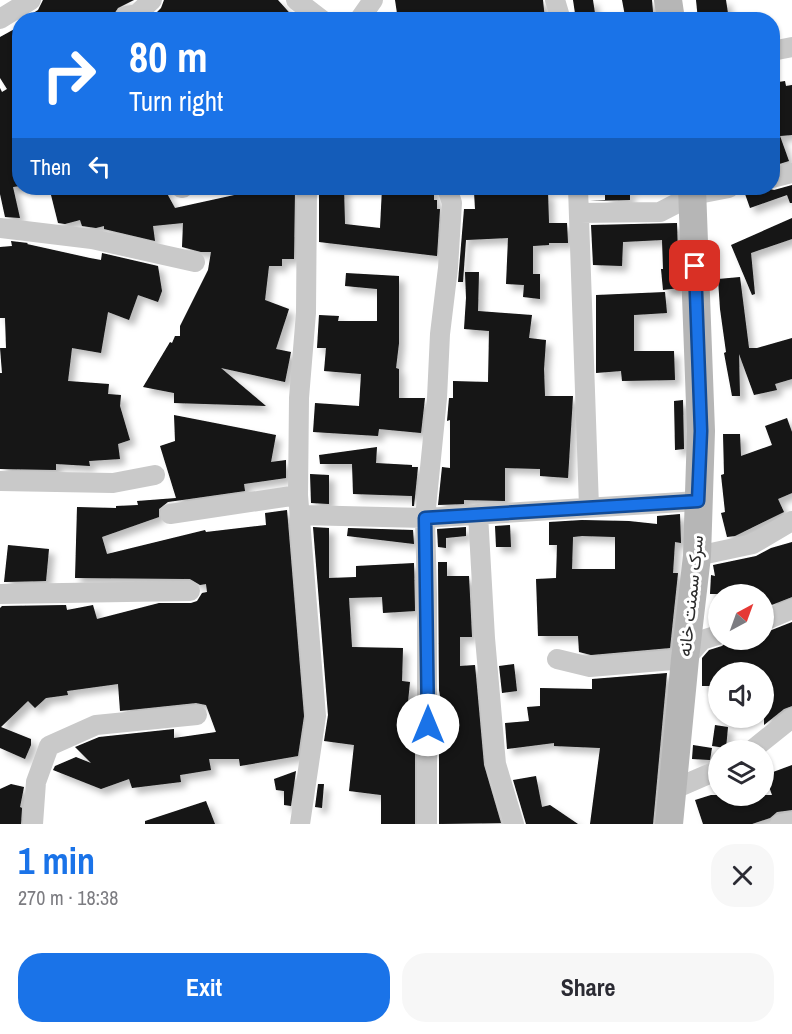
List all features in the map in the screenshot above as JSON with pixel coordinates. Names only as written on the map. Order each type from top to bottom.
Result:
[{"type":"street","points":[[0,19],[31,0]]},
{"type":"street","points":[[139,12],[152,0]]},
{"type":"street","points":[[296,0],[312,12]]},
{"type":"street","points":[[300,824],[316,716],[298,495],[299,398],[306,313],[307,195]]},
{"type":"street","points":[[427,824],[428,607],[425,518],[437,398],[440,333],[448,268],[452,203],[449,195]]},
{"type":"street","points":[[578,195],[589,507]]},
{"type":"street","points":[[579,213],[660,212],[687,195]]},
{"type":"street","name":"سرک سمنت خانه","points":[[669,824],[697,556],[701,431],[693,195]]},
{"type":"street","points":[[0,228],[92,240],[195,262]]},
{"type":"street","points":[[0,481],[113,483],[155,475]]},
{"type":"street","points":[[170,514],[298,495]]},
{"type":"street","points":[[300,516],[425,518],[698,501]]},
{"type":"street","points":[[478,514],[485,638],[496,764],[514,824]]},
{"type":"street","points":[[697,556],[753,544],[792,521]]},
{"type":"street","points":[[0,594],[190,591]]},
{"type":"street","points":[[774,617],[792,609]]},
{"type":"street","points":[[557,659],[590,667],[685,659],[702,640],[708,638]]},
{"type":"street","points":[[33,824],[36,782],[49,746],[96,725],[197,715]]},
{"type":"street","points":[[764,740],[792,718]]},
{"type":"street","points":[[672,790],[708,774]]},
{"type":"street","points":[[780,824],[792,822]]},
{"type":"building","points":[[43,0],[134,0],[118,8],[115,12],[35,12]]},
{"type":"building","points":[[164,0],[278,0],[289,12],[157,12]]},
{"type":"building","points":[[395,0],[543,0],[544,12],[397,12]]},
{"type":"building","points":[[573,0],[593,0],[595,12],[575,12]]},
{"type":"building","points":[[622,0],[652,0],[653,12],[624,12]]},
{"type":"building","points":[[696,0],[726,0],[728,12],[697,12]]},
{"type":"building","points":[[12,30],[12,195],[15,195],[20,218],[5,217],[0,194],[0,88],[2,92],[7,89],[0,78],[0,37]]},
{"type":"building","points":[[785,81],[786,86],[792,85],[792,135],[780,136],[780,82]]},
{"type":"building","points":[[780,136],[789,161],[780,164]]},
{"type":"building","points":[[792,185],[792,203],[787,195],[750,208],[745,195],[780,195],[780,188]]},
{"type":"building","points":[[51,195],[168,195],[175,208],[234,195],[295,195],[294,259],[282,259],[282,266],[269,266],[265,300],[289,309],[276,349],[291,352],[285,382],[221,368],[266,406],[174,403],[174,393],[143,387],[170,342],[172,343],[175,336],[180,336],[180,326],[208,270],[211,252],[182,247],[183,223],[153,226],[155,241],[104,229],[104,226],[96,228],[82,226],[80,220],[65,224],[58,223]]},
{"type":"building","points":[[319,195],[344,195],[345,224],[380,228],[382,195],[434,195],[434,200],[437,200],[437,209],[440,209],[437,256],[319,242]]},
{"type":"building","points":[[474,195],[548,195],[549,223],[567,223],[568,243],[533,246],[533,274],[540,274],[540,299],[523,297],[524,285],[506,284],[508,238],[466,240],[463,282],[458,282],[464,209],[475,209]]},
{"type":"building","points":[[605,195],[630,195],[630,200],[590,201],[605,200]]},
{"type":"building","points":[[792,218],[792,239],[751,253],[755,294],[752,295],[731,245]]},
{"type":"building","points":[[677,223],[679,288],[663,290],[662,240],[623,242],[622,266],[593,265],[591,225]]},
{"type":"building","points":[[11,241],[101,260],[102,253],[158,266],[162,291],[158,302],[138,295],[129,320],[108,312],[101,353],[72,348],[68,381],[109,384],[108,394],[121,395],[120,406],[130,440],[118,444],[120,459],[89,461],[90,466],[56,464],[56,470],[0,469],[0,373],[2,373],[0,348],[6,348],[5,318],[0,318],[0,247],[12,246]]},
{"type":"building","points":[[465,272],[479,272],[478,311],[532,315],[529,338],[546,340],[545,396],[573,396],[568,478],[540,476],[540,469],[505,468],[505,501],[464,500],[464,504],[438,505],[442,467],[450,468],[450,420],[447,421],[449,398],[453,398],[453,381],[488,382],[489,331],[464,329]]},
{"type":"building","points":[[346,273],[399,276],[399,343],[396,368],[399,369],[399,398],[425,398],[421,433],[379,429],[378,436],[313,432],[315,403],[359,406],[361,374],[324,371],[326,348],[317,348],[319,315],[339,316],[338,321],[377,321],[377,289],[345,286]]},
{"type":"building","points":[[740,277],[749,348],[757,348],[792,338],[792,379],[775,384],[777,390],[754,395],[739,354],[740,396],[732,396],[724,353],[726,352],[718,279]]},
{"type":"building","points":[[665,292],[667,313],[634,315],[634,351],[674,351],[675,380],[622,381],[621,371],[596,373],[596,295]]},
{"type":"building","points":[[683,400],[684,449],[675,450],[674,401]]},
{"type":"building","points":[[174,415],[276,435],[271,462],[286,460],[286,478],[244,484],[245,491],[168,502],[159,509],[159,517],[102,537],[107,554],[205,530],[206,532],[266,525],[265,513],[287,510],[304,716],[298,756],[240,766],[239,759],[209,759],[211,770],[180,775],[181,782],[132,788],[129,779],[101,789],[53,770],[55,766],[76,757],[91,763],[75,747],[99,737],[174,729],[174,738],[216,732],[206,705],[196,703],[120,711],[118,684],[67,691],[68,695],[46,698],[35,708],[28,701],[1,727],[31,739],[25,759],[0,748],[0,608],[2,606],[66,605],[67,610],[93,605],[97,619],[159,603],[191,603],[197,601],[202,593],[207,592],[206,584],[200,585],[190,579],[75,578],[77,507],[116,508],[116,506],[138,505],[137,501],[176,498],[160,446],[175,441]]},
{"type":"building","points":[[787,418],[792,432],[792,493],[778,499],[784,512],[735,536],[727,537],[721,513],[725,512],[721,475],[724,474],[723,434],[740,434],[741,456],[772,445],[765,426]]},
{"type":"building","points":[[377,447],[376,463],[418,467],[414,506],[412,506],[412,496],[353,494],[352,464],[320,464],[319,455]]},
{"type":"building","points":[[310,474],[329,475],[329,504],[311,503]]},
{"type":"building","points":[[680,514],[681,543],[675,542],[673,573],[678,573],[670,648],[591,655],[579,652],[578,636],[538,636],[536,579],[556,578],[557,545],[549,545],[549,522],[582,520],[657,524],[657,516]],"holes":[[[573,537],[615,537],[615,569],[572,569]]]},
{"type":"building","points":[[510,525],[511,547],[496,547],[495,526]]},
{"type":"building","points":[[313,527],[329,528],[329,578],[356,577],[356,566],[414,563],[415,611],[383,613],[382,597],[349,598],[352,647],[403,648],[402,681],[410,682],[405,730],[415,731],[415,824],[381,824],[381,795],[349,791],[354,745],[324,741],[328,715]]},
{"type":"building","points":[[466,527],[466,536],[446,538],[446,548],[438,547],[437,529]]},
{"type":"building","points":[[348,528],[413,530],[414,544],[347,536]]},
{"type":"building","points":[[792,542],[792,597],[774,604],[774,584],[711,584],[711,575],[715,576],[713,565],[756,556],[771,548]]},
{"type":"building","points":[[8,545],[49,549],[46,581],[4,582]]},
{"type":"building","points":[[438,562],[447,562],[447,576],[469,576],[472,637],[460,637],[460,666],[475,665],[484,765],[501,823],[439,824],[439,734],[446,735],[439,690]]},
{"type":"building","points":[[792,622],[792,706],[774,717],[774,662],[708,662],[708,686],[702,686],[702,658],[709,650],[774,650],[774,629]]},
{"type":"building","points":[[514,664],[517,691],[502,693],[499,666]]},
{"type":"building","points":[[667,673],[653,824],[590,824],[600,748],[554,746],[554,743],[507,749],[505,723],[529,721],[527,707],[540,706],[540,688],[592,689],[592,679]]},
{"type":"building","points":[[715,728],[728,728],[727,740],[713,740]]},
{"type":"building","points":[[693,745],[708,747],[708,760],[692,759]]},
{"type":"building","points":[[792,765],[792,810],[777,812],[770,818],[752,824],[703,824],[695,800],[708,796],[708,806],[774,806],[774,772]]},
{"type":"building","points":[[296,771],[291,806],[284,805],[284,791],[276,790],[274,779]]},
{"type":"building","points":[[536,776],[542,807],[550,805],[578,824],[526,824],[513,780]]},
{"type":"building","points":[[11,784],[24,787],[20,807],[22,808],[21,824],[0,824],[0,789]]},
{"type":"building","points":[[318,784],[324,784],[322,808],[315,807]]},
{"type":"building","points":[[206,801],[215,824],[145,824],[145,821]]},
{"type":"route","points":[[428,725],[425,518],[698,501],[701,431],[695,266]]}]
